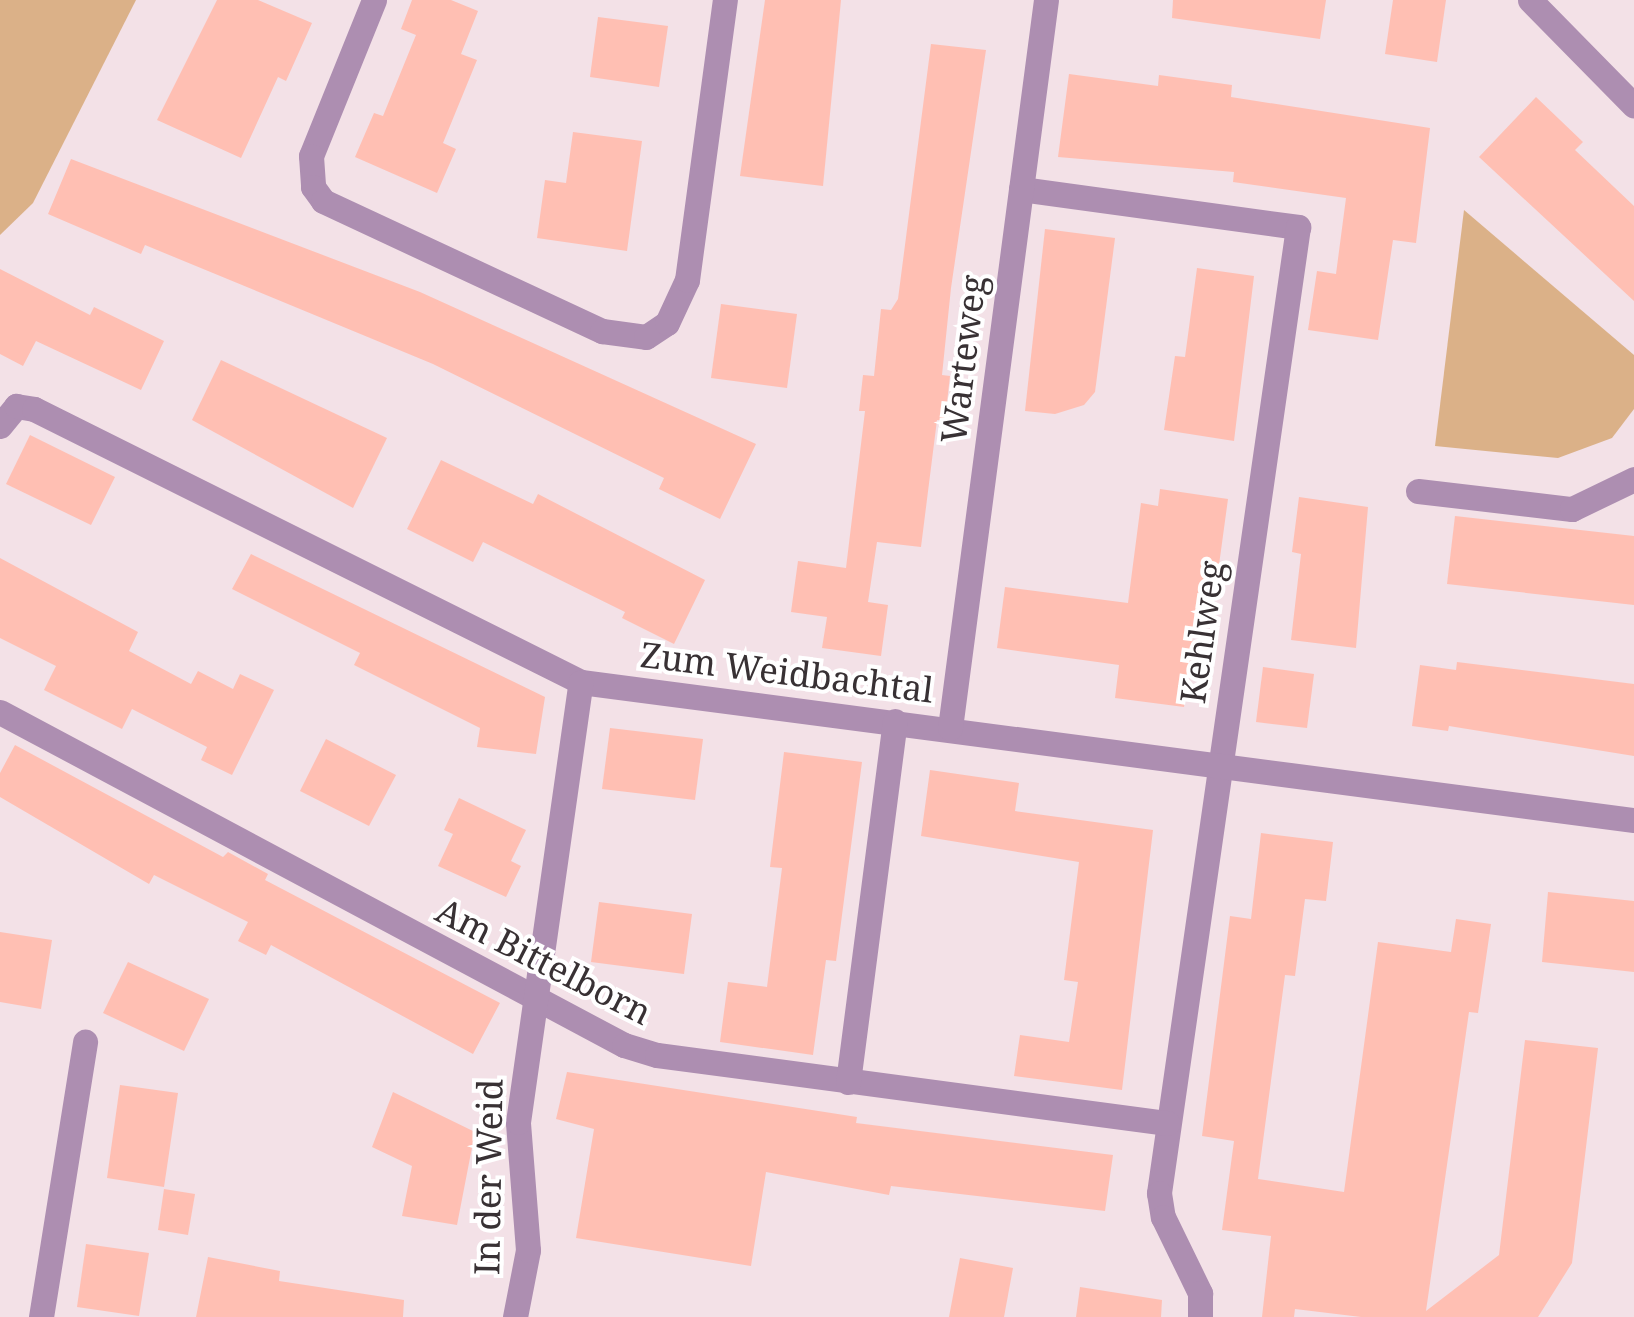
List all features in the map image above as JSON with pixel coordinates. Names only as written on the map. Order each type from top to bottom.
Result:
[{"type":"street","points":[[374,0],[311,156],[313,187],[323,201],[602,331],[646,337],[667,323],[686,280],[725,0]]},
{"type":"street","name":"Warteweg","points":[[950,728],[1046,0]]},
{"type":"street","points":[[1530,0],[1634,106]]},
{"type":"street","name":"Kehlweg","points":[[1020,189],[1298,227],[1159,1193],[1163,1218],[1200,1293],[1200,1317]]},
{"type":"street","name":"Zum Weidbachtal","points":[[0,426],[16,406],[34,409],[581,682],[1634,820]]},
{"type":"street","points":[[1418,491],[1572,509],[1634,479]]},
{"type":"street","name":"In der Weid","points":[[516,1317],[528,1250],[518,1122],[581,682]]},
{"type":"street","name":"Am Bittelborn","points":[[0,712],[534,1000],[656,1055],[1167,1123]]},
{"type":"street","points":[[848,1082],[895,721]]},
{"type":"street","points":[[41,1317],[85,1041]]},
{"type":"shaded area","points":[[0,0],[136,0],[33,203],[0,235]]},
{"type":"shaded area","points":[[1464,210],[1634,355],[1634,409],[1612,438],[1558,458],[1435,446]]},
{"type":"building","points":[[217,0],[258,0],[312,23],[286,81],[278,77],[241,158],[157,120]]},
{"type":"building","points":[[412,0],[451,0],[478,11],[461,54],[477,60],[443,143],[456,149],[437,193],[355,157],[374,113],[383,116],[416,35],[401,29]]},
{"type":"building","points":[[765,0],[841,0],[823,186],[740,176]]},
{"type":"building","points":[[1173,0],[1326,0],[1320,39],[1172,18]]},
{"type":"building","points":[[1393,0],[1446,0],[1437,62],[1385,54]]},
{"type":"building","points":[[598,17],[668,26],[659,87],[590,77]]},
{"type":"building","points":[[931,44],[986,50],[951,288],[942,375],[950,376],[945,420],[937,420],[921,547],[877,542],[868,602],[888,605],[881,656],[822,648],[827,617],[791,612],[798,561],[846,568],[865,411],[859,411],[863,375],[874,376],[881,309],[891,310],[898,299]]},
{"type":"building","points":[[1069,74],[1158,86],[1159,75],[1232,85],[1231,97],[1430,128],[1416,243],[1393,240],[1378,340],[1308,330],[1317,271],[1336,274],[1346,198],[1233,182],[1234,172],[1058,157]]},
{"type":"building","points":[[1536,97],[1583,142],[1575,150],[1634,206],[1634,301],[1479,157]]},
{"type":"building","points":[[573,132],[642,141],[627,251],[537,238],[545,180],[566,183]]},
{"type":"building","points":[[71,159],[420,292],[756,444],[720,519],[659,489],[664,478],[433,364],[145,245],[141,254],[48,214]]},
{"type":"building","points":[[1045,229],[1115,238],[1095,392],[1084,405],[1055,414],[1025,411]]},
{"type":"building","points":[[1197,268],[1254,276],[1234,441],[1164,430],[1175,356],[1185,357]]},
{"type":"building","points":[[0,269],[90,315],[94,307],[164,341],[141,390],[36,341],[23,366],[0,354]]},
{"type":"building","points":[[721,304],[797,314],[787,388],[711,378]]},
{"type":"building","points":[[221,360],[387,438],[353,508],[192,420]]},
{"type":"building","points":[[30,435],[115,477],[91,525],[6,484]]},
{"type":"building","points":[[441,460],[533,504],[538,494],[705,580],[674,644],[622,618],[625,612],[483,542],[473,562],[407,529]]},
{"type":"building","points":[[1160,489],[1228,499],[1216,587],[1200,585],[1184,707],[1115,698],[1119,665],[997,648],[1005,587],[1128,603],[1141,503],[1158,506]]},
{"type":"building","points":[[1299,497],[1368,507],[1356,648],[1291,640],[1301,554],[1292,552]]},
{"type":"building","points":[[1455,516],[1634,536],[1634,605],[1447,584]]},
{"type":"building","points":[[251,554],[545,697],[536,754],[477,747],[480,728],[354,665],[360,653],[232,589]]},
{"type":"building","points":[[0,558],[138,632],[129,651],[191,684],[198,671],[233,689],[240,674],[274,690],[232,775],[201,760],[207,747],[132,709],[122,729],[44,690],[56,666],[0,638]]},
{"type":"building","points":[[1457,662],[1634,684],[1634,756],[1449,726],[1448,731],[1412,726],[1420,665],[1456,670]]},
{"type":"building","points":[[1263,667],[1314,674],[1307,728],[1256,722]]},
{"type":"building","points":[[610,728],[703,739],[695,800],[602,789]]},
{"type":"building","points":[[326,739],[396,775],[369,826],[300,791]]},
{"type":"building","points":[[15,745],[223,857],[228,852],[268,874],[265,880],[500,1003],[473,1054],[271,945],[266,955],[238,941],[248,922],[154,875],[149,884],[0,797],[0,773]]},
{"type":"building","points":[[784,752],[862,762],[836,961],[826,960],[813,1055],[720,1042],[728,982],[767,987],[782,868],[770,867]]},
{"type":"building","points":[[930,770],[1019,783],[1015,811],[1153,830],[1122,1090],[1014,1076],[1020,1035],[1069,1042],[1078,982],[1064,980],[1079,862],[921,836]]},
{"type":"building","points":[[459,798],[526,830],[511,861],[521,866],[506,897],[438,866],[453,834],[444,830]]},
{"type":"building","points":[[1261,833],[1333,842],[1326,901],[1305,899],[1295,976],[1285,975],[1258,1179],[1344,1192],[1378,942],[1451,952],[1456,919],[1491,924],[1478,1013],[1469,1012],[1426,1311],[1499,1255],[1525,1040],[1598,1048],[1572,1263],[1538,1317],[1361,1317],[1295,1309],[1294,1317],[1262,1317],[1271,1236],[1222,1230],[1234,1141],[1202,1136],[1230,916],[1251,919]]},
{"type":"building","points":[[1548,892],[1634,901],[1634,972],[1542,962]]},
{"type":"building","points":[[599,902],[692,914],[684,974],[591,962]]},
{"type":"building","points":[[0,932],[52,940],[41,1009],[0,1002]]},
{"type":"building","points":[[128,962],[209,999],[184,1051],[103,1013]]},
{"type":"building","points":[[567,1072],[857,1117],[856,1123],[1113,1155],[1105,1211],[891,1186],[889,1195],[766,1172],[751,1266],[576,1238],[594,1129],[556,1119]]},
{"type":"building","points":[[120,1085],[178,1093],[164,1187],[107,1178]]},
{"type":"building","points":[[393,1092],[475,1132],[457,1225],[402,1216],[412,1166],[372,1147]]},
{"type":"building","points":[[164,1189],[195,1194],[188,1235],[158,1230]]},
{"type":"building","points":[[86,1244],[149,1253],[139,1316],[77,1307]]},
{"type":"building","points":[[208,1257],[280,1271],[279,1281],[404,1300],[403,1317],[196,1317]]},
{"type":"building","points":[[960,1258],[1013,1268],[1004,1317],[949,1317]]},
{"type":"building","points":[[1080,1287],[1162,1300],[1161,1317],[1076,1317]]}]
